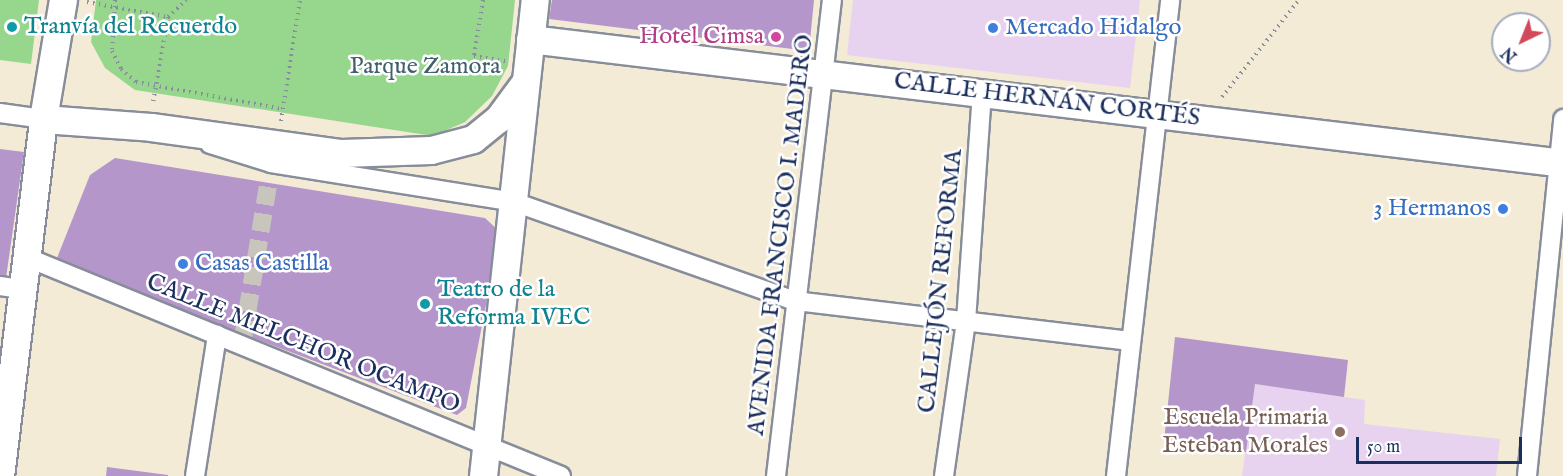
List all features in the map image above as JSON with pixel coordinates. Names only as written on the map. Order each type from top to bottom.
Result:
[{"type":"main road","points":[[483,476],[514,202],[526,63],[535,0]]},
{"type":"main road","points":[[0,476],[11,288],[27,257],[43,119],[74,1]]},
{"type":"main road","points":[[43,119],[162,130],[272,162],[340,153],[431,150],[473,139],[498,119],[526,63]]},
{"type":"main road","name":"CALLE HERNÁN CORTÉS","points":[[526,63],[825,73],[1561,163]]},
{"type":"street","name":"AVENIDA FRANCISCO I. MADERO","points":[[776,476],[832,0]]},
{"type":"street","points":[[1116,476],[1170,0]]},
{"type":"street","name":"CALLEJÓN REFORMA","points":[[944,476],[966,321],[982,91]]},
{"type":"street","points":[[0,113],[43,119]]},
{"type":"street","points":[[1527,476],[1561,163],[1563,119]]},
{"type":"street","points":[[272,162],[514,202],[795,301],[1130,340]]},
{"type":"street","name":"CALLE MELCHOR OCAMPO","points":[[27,257],[217,335],[243,342],[561,476]]},
{"type":"street","points":[[195,476],[217,335]]},
{"type":"path","points":[[115,0],[112,51],[121,69],[136,82],[154,88],[283,110]]},
{"type":"path","points":[[162,130],[154,88],[168,17],[186,0]]},
{"type":"path","points":[[272,162],[283,110],[300,0]]},
{"type":"path","points":[[483,0],[474,56],[526,63]]},
{"type":"path","points":[[1205,119],[1299,0]]},
{"type":"path","points":[[74,1],[168,17]]},
{"type":"shaded area","name":"Mercado Hidalgo","points":[[853,0],[1140,0],[1130,88],[847,55]]},
{"type":"shaded area","name":"Escuela Primaria Esteban Morales","points":[[1255,384],[1365,400],[1364,424],[1500,439],[1496,476],[1242,476]]},
{"type":"green space","points":[[0,0],[39,0],[31,64],[0,60]]},
{"type":"green space","name":"Parque Zamora","points":[[96,0],[515,0],[508,66],[492,96],[465,122],[433,136],[135,90],[105,68],[91,42]]},
{"type":"building","points":[[552,0],[814,0],[809,51],[549,19]]},
{"type":"building","points":[[0,149],[24,152],[6,278],[0,277]]},
{"type":"building","points":[[115,158],[485,218],[500,232],[466,408],[457,415],[55,263],[90,175]]},
{"type":"building","points":[[1175,337],[1348,360],[1344,397],[1255,384],[1246,452],[1164,441]]},
{"type":"building","points":[[107,467],[168,475],[168,476],[106,476]]},
{"type":"tunnel","points":[[243,338],[269,179]]},
{"type":"place","name":"Tranvía del Recuerdo","points":[[12,27]]},
{"type":"place","name":"Mercado Hidalgo","points":[[993,28]]},
{"type":"place","name":"Hotel Cimsa","points":[[776,37]]},
{"type":"place","name":"3 Hermanos","points":[[1503,209]]},
{"type":"place","name":"Casas Castilla","points":[[183,264]]},
{"type":"place","name":"Teatro de la Reforma IVEC","points":[[425,304]]},
{"type":"place","name":"Escuela Primaria Esteban Morales","points":[[1340,432]]}]
